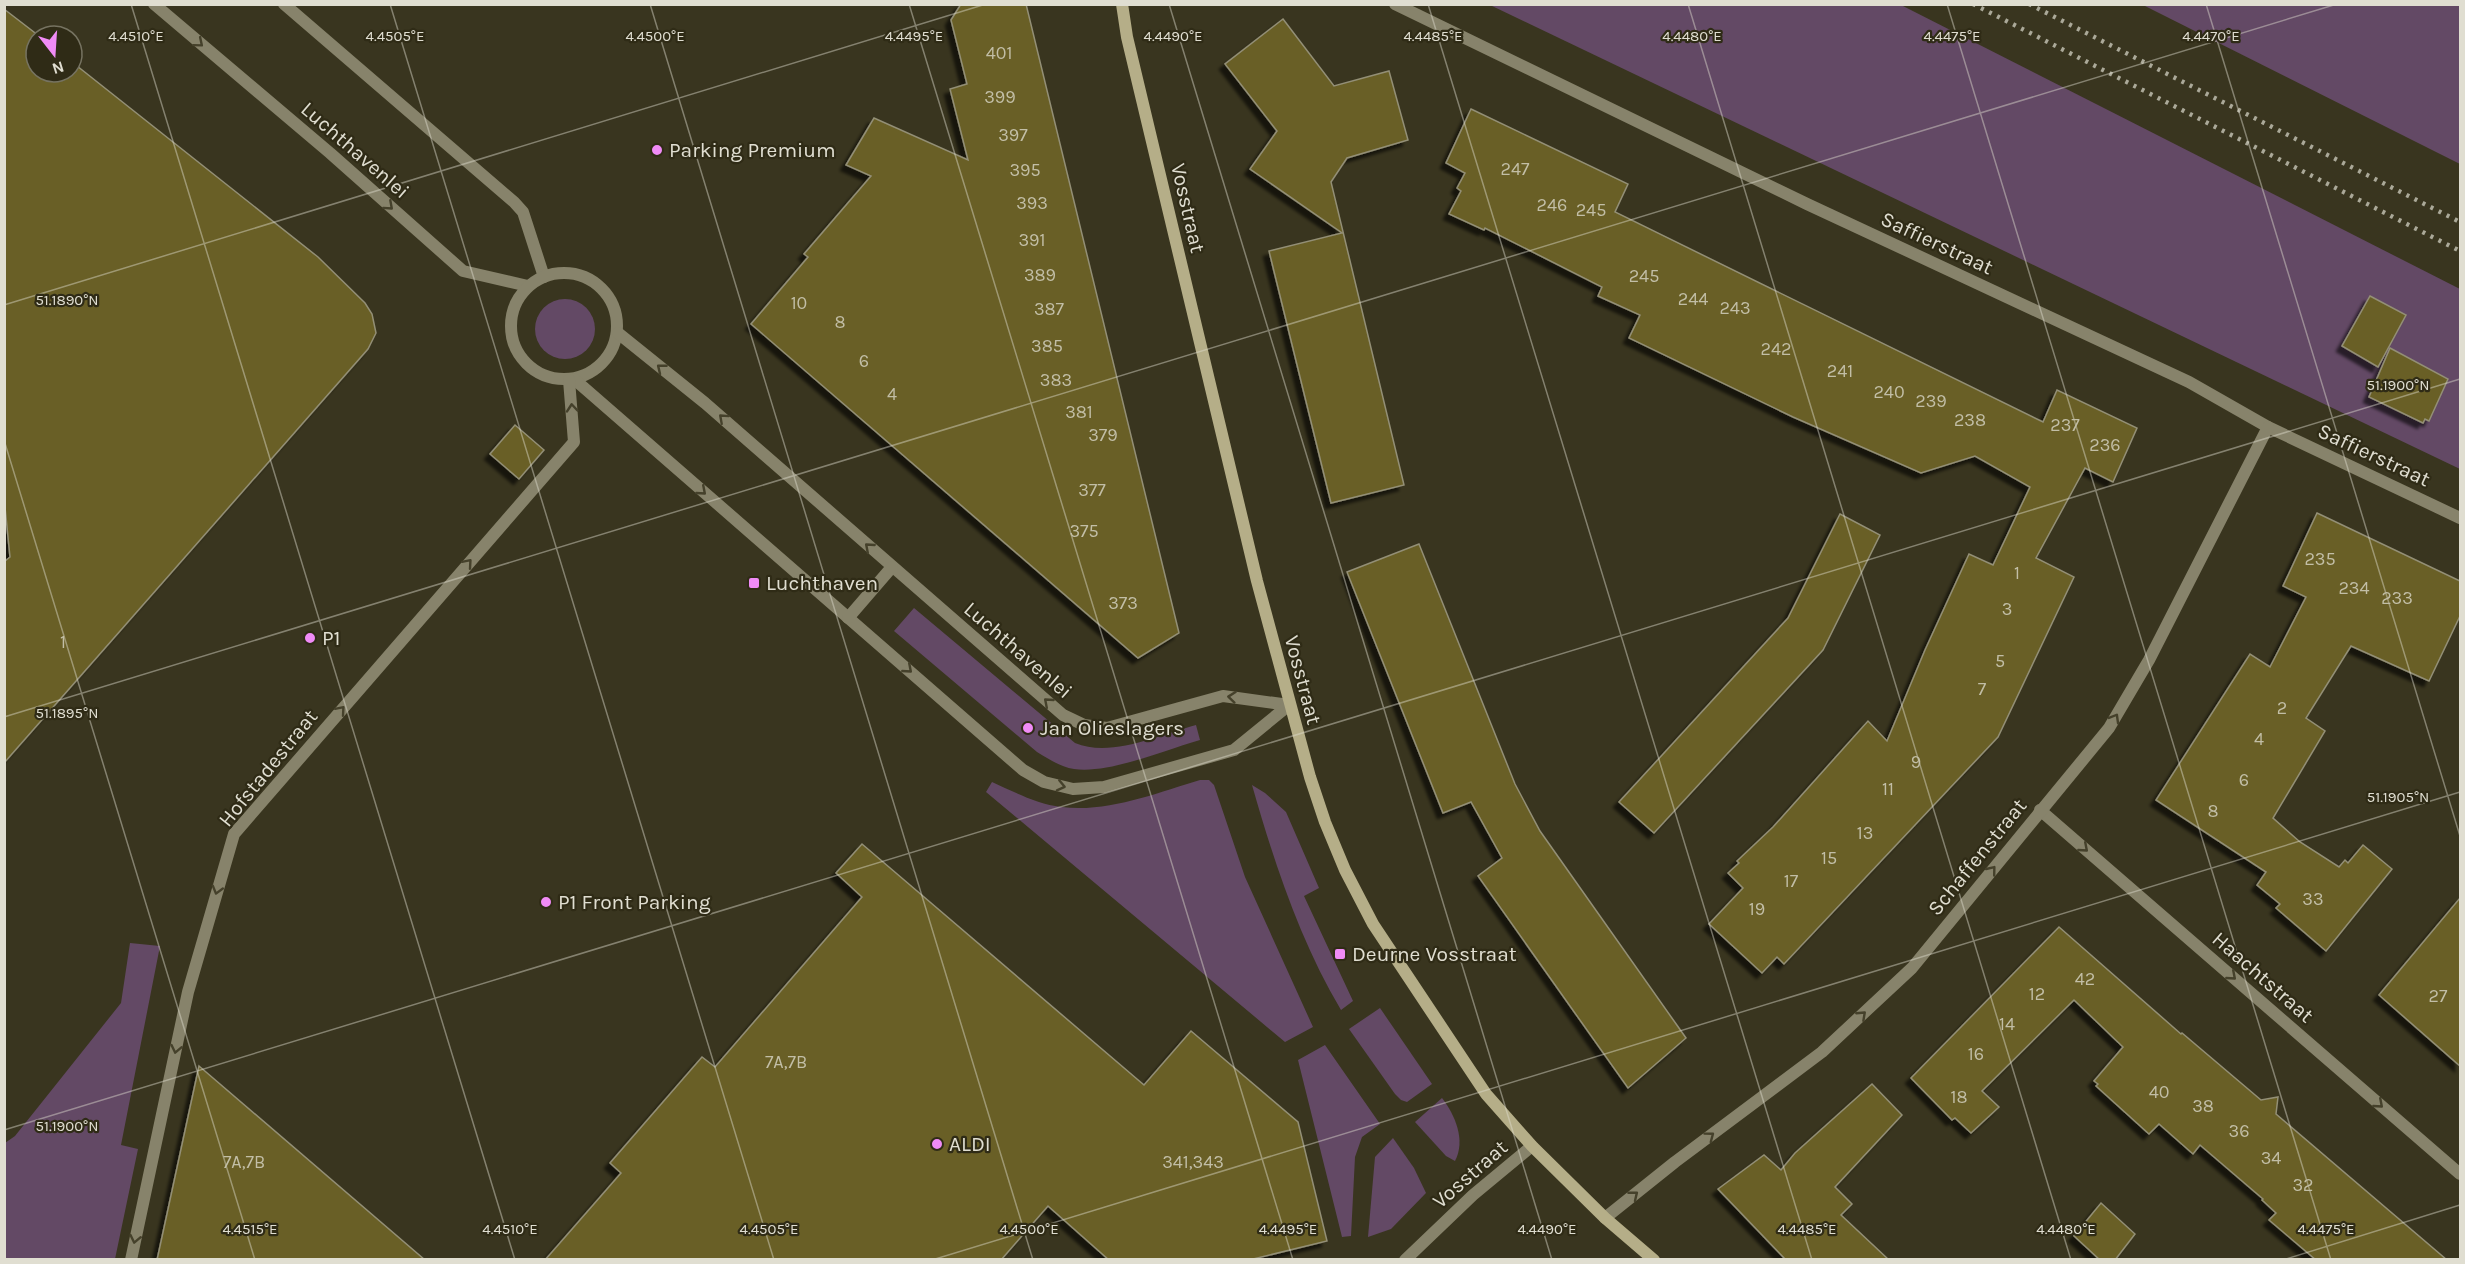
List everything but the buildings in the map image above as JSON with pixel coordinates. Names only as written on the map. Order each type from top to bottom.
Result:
[{"type":"street","name":"Luchthavenlei","points":[[154,4],[330,153],[464,271],[528,286]]},
{"type":"street","points":[[284,4],[514,202],[523,212],[544,277]]},
{"type":"street","name":"Vosstraat","points":[[1122,4],[1127,37],[1257,581],[1290,705],[1325,822],[1345,870],[1373,924],[1486,1094],[1532,1146],[1473,1195],[1405,1260]]},
{"type":"street","name":"Saffierstraat","points":[[1395,4],[1807,204],[2189,382],[2268,427],[2460,518]]},
{"type":"street","points":[[567,273],[585,277],[600,286],[611,300],[617,316],[618,333],[614,348],[606,361],[595,371],[572,379],[558,380],[530,368],[516,347],[511,324],[514,306],[528,286],[544,277],[567,273]]},
{"type":"street","name":"Luchthavenlei","points":[[618,333],[705,403],[1063,715],[1084,725],[1107,728],[1223,696],[1290,705]]},
{"type":"street","points":[[572,379],[1023,770],[1044,782],[1073,789],[1104,787],[1234,750],[1290,705]]},
{"type":"street","name":"Hofstadestraat","points":[[131,1260],[188,992],[234,834],[574,442],[572,379]]},
{"type":"street","name":"Schaffenstraat","points":[[1605,1218],[1675,1162],[1822,1052],[1904,976],[2109,728],[2149,660],[2268,427]]},
{"type":"street","points":[[848,618],[892,567]]},
{"type":"street","name":"Haachtstraat","points":[[2040,810],[2460,1174]]},
{"type":"street","points":[[1532,1146],[1605,1218],[1654,1260]]},
{"type":"shaded area","points":[[1490,5],[1901,5],[2460,289],[2460,469]]},
{"type":"shaded area","points":[[2143,5],[2460,5],[2460,164]]},
{"type":"shaded area","points":[[565,299],[586,308],[595,329],[586,350],[565,359],[544,350],[535,329],[544,308]]},
{"type":"shaded area","points":[[914,608],[1075,743],[1089,747],[1119,747],[1196,725],[1200,740],[1104,768],[1088,770],[1059,765],[1037,752],[894,631]]},
{"type":"shaded area","points":[[1200,780],[1209,780],[1214,785],[1245,877],[1313,1027],[1285,1042],[986,792],[992,782],[1043,803],[1079,808],[1132,801]]},
{"type":"shaded area","points":[[1252,785],[1265,793],[1286,812],[1319,888],[1304,896],[1353,1001],[1341,1010],[1313,957],[1289,900]]},
{"type":"shaded area","points":[[130,943],[160,946],[121,1145],[138,1149],[115,1259],[5,1259],[5,1143],[15,1136],[121,1003]]},
{"type":"shaded area","points":[[1380,1008],[1432,1084],[1407,1102],[1395,1094],[1349,1029]]},
{"type":"shaded area","points":[[1325,1045],[1380,1124],[1362,1137],[1355,1157],[1351,1236],[1342,1237],[1298,1060]]},
{"type":"shaded area","points":[[1442,1098],[1458,1128],[1459,1145],[1455,1161],[1446,1156],[1415,1122]]},
{"type":"shaded area","points":[[1393,1138],[1414,1168],[1426,1193],[1391,1229],[1368,1237],[1375,1157]]},
{"type":"railway","points":[[1973,4],[2460,251]]},
{"type":"railway","points":[[2029,4],[2460,222]]},
{"type":"place","name":"Parking Premium","points":[[657,150]]},
{"type":"place","name":"Luchthaven","points":[[754,583]]},
{"type":"place","name":"P1","points":[[310,638]]},
{"type":"place","name":"Jan Olieslagers","points":[[1028,728]]},
{"type":"place","name":"P1 Front Parking","points":[[546,902]]},
{"type":"place","name":"Deurne Vosstraat","points":[[1340,954]]},
{"type":"place","name":"ALDI","points":[[937,1144]]}]
